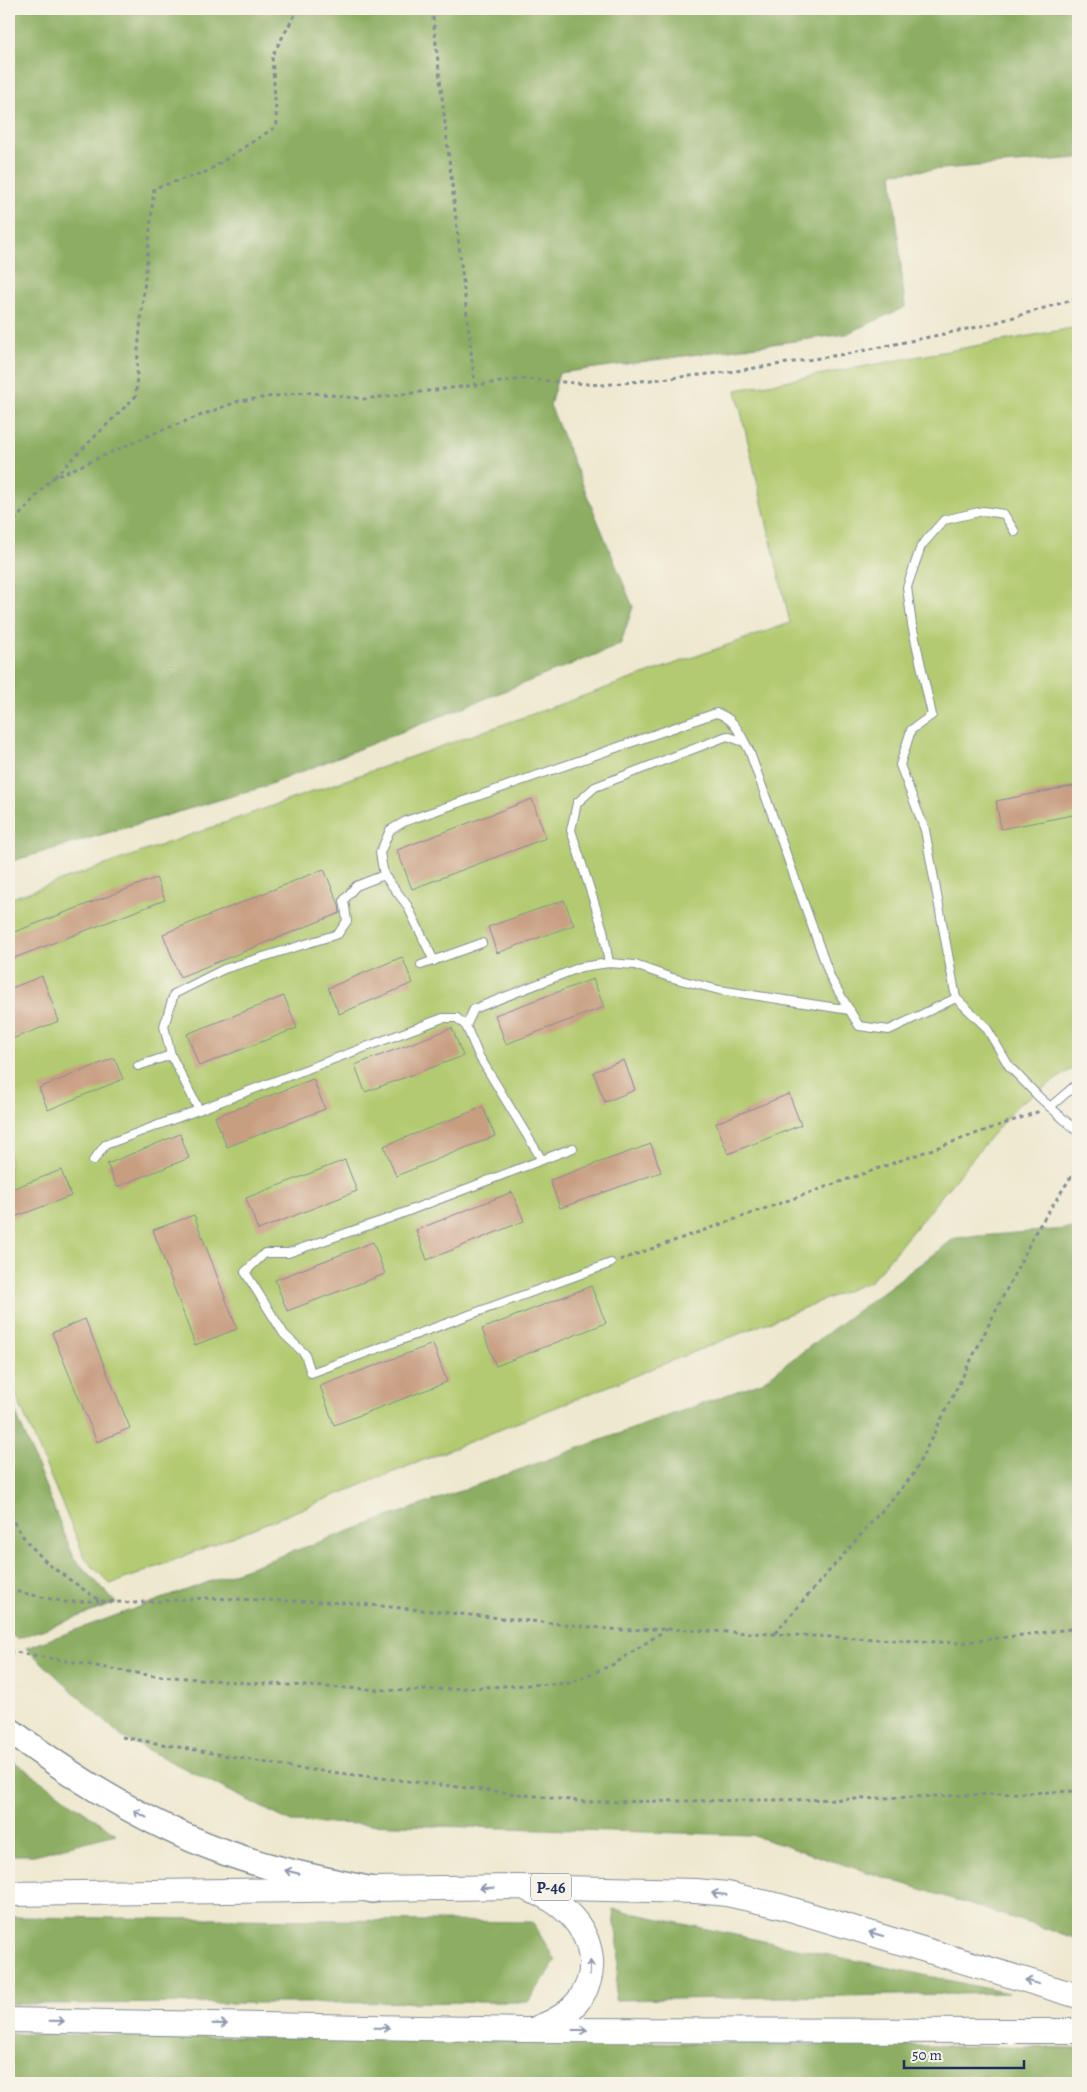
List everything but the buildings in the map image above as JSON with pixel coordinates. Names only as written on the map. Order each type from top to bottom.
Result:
[{"type":"highway","points":[[9,1730],[43,1755],[126,1806],[198,1842],[279,1869],[373,1890]]},
{"type":"main road","name":"Р-46","points":[[9,1894],[517,1887],[696,1891],[754,1899],[890,1938],[1078,1996]]},
{"type":"main road","points":[[517,1887],[541,1894],[554,1901],[574,1919],[587,1942],[591,1966],[588,1987],[582,1998],[570,2011],[554,2022],[523,2030]]},
{"type":"main road","points":[[9,2020],[523,2030],[1078,2031]]},
{"type":"lane","points":[[1015,532],[1004,514],[983,511],[944,520],[921,546],[907,587],[912,625],[932,715],[911,730],[900,765],[925,830],[956,998],[986,1027],[1009,1066],[1078,1132]]},
{"type":"lane","points":[[434,961],[407,905],[384,875],[380,853],[390,830],[406,821],[716,713],[726,715],[737,728],[744,742],[831,980],[859,1026],[889,1030],[956,998]]},
{"type":"lane","points":[[608,963],[603,930],[571,830],[577,803],[595,787],[727,736],[744,742]]},
{"type":"lane","points":[[199,1110],[171,1055],[164,1026],[174,994],[224,969],[338,934],[347,921],[344,900],[356,886],[384,875]]},
{"type":"lane","points":[[421,966],[482,943]]},
{"type":"lane","points":[[466,1026],[474,1009],[580,967],[608,963],[635,965],[669,977],[718,990],[850,1010]]},
{"type":"lane","points":[[93,1161],[106,1145],[443,1018],[457,1018],[466,1026],[479,1056],[542,1160]]},
{"type":"lane","points":[[138,1066],[171,1055]]},
{"type":"lane","points":[[1050,1107],[1078,1083]]},
{"type":"lane","points":[[572,1148],[390,1218],[288,1252],[265,1253],[246,1272],[284,1334],[305,1354],[310,1373],[611,1263]]},
{"type":"path","points":[[9,527],[51,479],[136,396],[138,350],[154,188],[206,172],[277,126],[272,56],[298,9]]},
{"type":"path","points":[[432,9],[474,386]]},
{"type":"path","points":[[51,479],[157,432],[239,401],[304,392],[365,399],[524,379],[602,385],[729,372],[852,353],[987,325],[1078,298]]},
{"type":"path","points":[[595,1269],[1050,1107]]},
{"type":"path","points":[[775,1634],[913,1474],[1036,1231],[1078,1166]]},
{"type":"path","points":[[9,1515],[26,1541],[49,1565],[100,1601]]},
{"type":"path","points":[[9,1590],[66,1602],[100,1601],[132,1603],[204,1598],[351,1603],[621,1630],[667,1629],[960,1643],[1078,1628]]},
{"type":"path","points":[[9,1651],[148,1675],[249,1683],[405,1691],[570,1683],[614,1664],[667,1629]]},
{"type":"path","points":[[122,1737],[296,1768],[586,1802],[858,1800],[1078,1791]]},
{"type":"green space","points":[[9,9],[1078,9],[1078,158],[892,173],[905,307],[846,334],[559,373],[550,405],[633,607],[620,645],[263,787],[9,862]]},
{"type":"green space","points":[[1078,327],[1078,1065],[1016,1106],[871,1281],[110,1584],[86,1560],[9,1379],[9,899],[790,623],[736,390]]},
{"type":"green space","points":[[1078,1228],[1078,1939],[751,1835],[291,1822],[122,1737],[26,1648],[762,1382],[955,1238]]},
{"type":"green space","points":[[9,1396],[74,1558],[116,1603],[17,1639],[9,1633]]},
{"type":"green space","points":[[9,1758],[116,1834],[34,1855],[9,1855]]},
{"type":"green space","points":[[613,1909],[1008,1993],[615,2000],[619,1951]]},
{"type":"green space","points":[[9,1917],[532,1922],[556,1961],[528,2002],[9,2004]]},
{"type":"green space","points":[[9,2034],[1078,2048],[1078,2083],[9,2083]]}]
